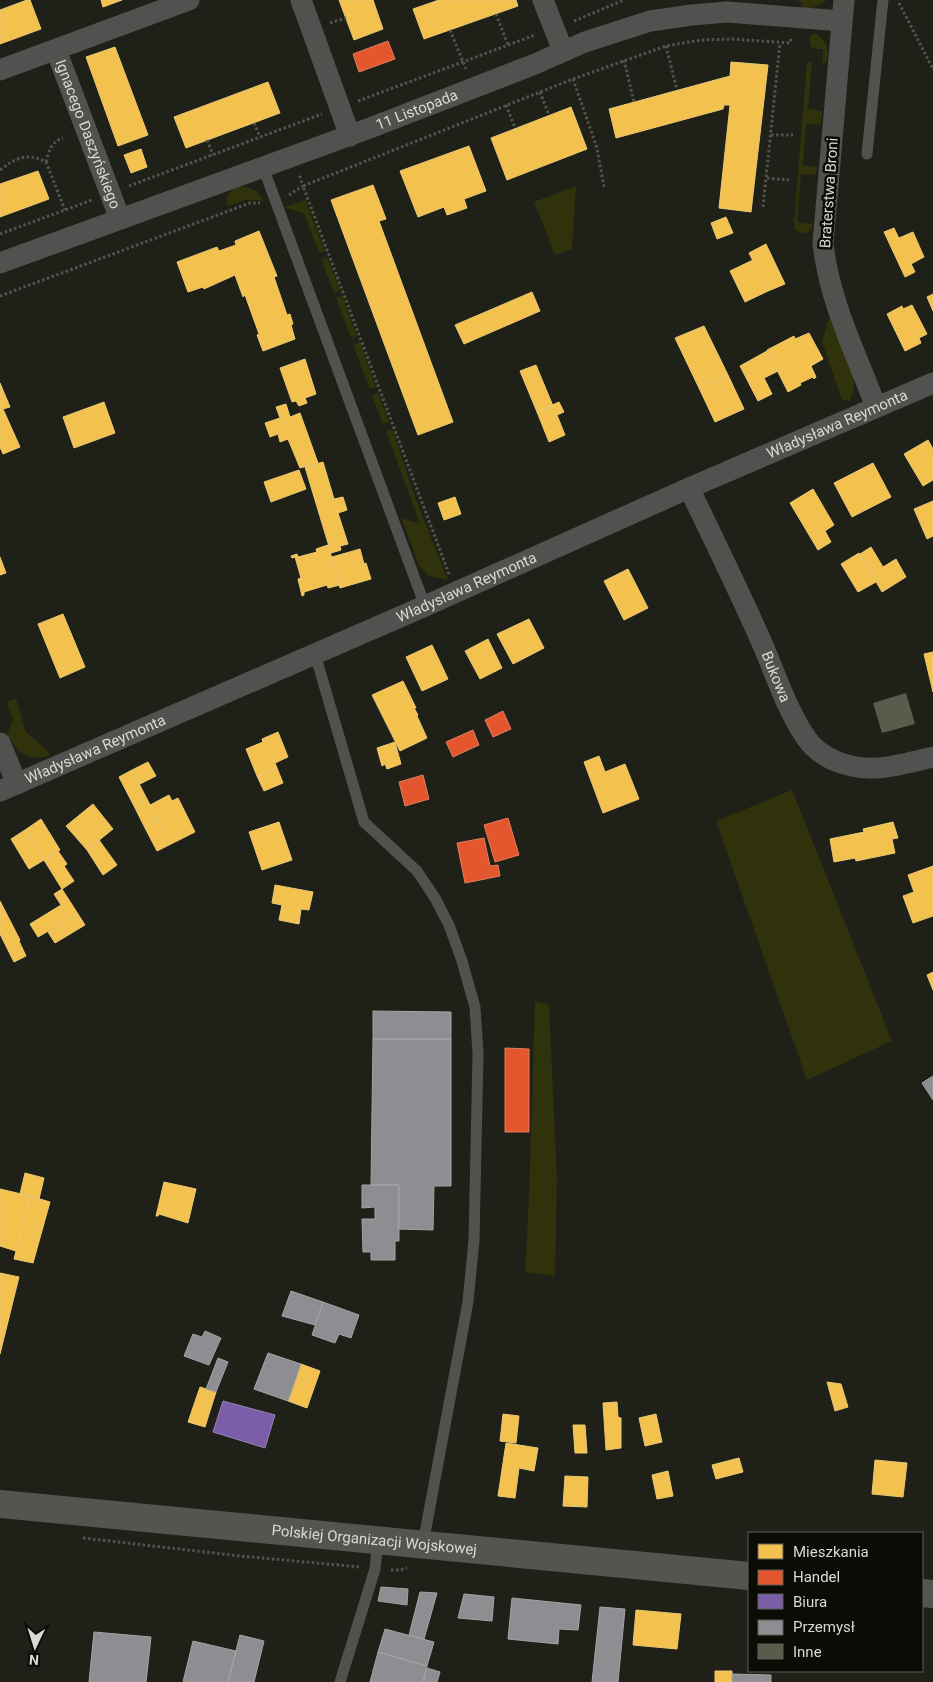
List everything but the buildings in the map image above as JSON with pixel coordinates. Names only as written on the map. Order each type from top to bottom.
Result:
[{"type":"main road","name":"Polskiej Organizacji Wojskowej","points":[[0,1504],[748,1576]]},
{"type":"street","name":"Ignacego Daszyńskiego","points":[[0,70],[189,0]]},
{"type":"street","points":[[301,0],[350,136]]},
{"type":"street","points":[[543,0],[562,51]]},
{"type":"street","name":"Braterstwa Broni","points":[[844,0],[823,242],[829,280],[837,308],[876,407]]},
{"type":"street","name":"11 Listopada","points":[[0,263],[350,136],[517,71],[562,51],[650,21],[733,12],[842,22]]},
{"type":"street","name":"Ignacego Daszyńskiego","points":[[56,50],[120,219]]},
{"type":"street","name":"Władysława Reymonta","points":[[9,787],[456,593],[689,488],[933,383]]},
{"type":"street","name":"Bukowa","points":[[689,488],[733,578],[794,716],[807,740],[819,752],[833,760],[852,766],[877,769],[933,757]]},
{"type":"street","points":[[0,743],[9,787]]},
{"type":"lane","points":[[867,154],[883,0]]},
{"type":"lane","points":[[263,167],[425,606]]},
{"type":"lane","points":[[315,654],[364,822],[417,871],[435,898],[449,925],[462,961],[475,1007],[478,1054],[474,1230],[468,1302],[423,1544]]},
{"type":"lane","points":[[340,1682],[375,1569],[378,1540]]},
{"type":"path","points":[[0,234],[554,28],[624,0]]},
{"type":"path","points":[[898,0],[933,69]]},
{"type":"path","points":[[496,14],[508,45]]},
{"type":"path","points":[[450,30],[463,62]]},
{"type":"path","points":[[0,296],[250,203],[276,203],[303,186],[624,60],[666,46],[701,40],[732,39],[780,43],[763,207]]},
{"type":"path","points":[[666,46],[677,90]]},
{"type":"path","points":[[624,60],[634,102]]},
{"type":"path","points":[[573,79],[596,148],[604,187]]},
{"type":"path","points":[[540,92],[549,115]]},
{"type":"path","points":[[506,105],[516,128]]},
{"type":"path","points":[[254,123],[260,137]]},
{"type":"path","points":[[771,135],[793,135]]},
{"type":"path","points":[[46,162],[53,144],[56,140],[63,138]]},
{"type":"path","points":[[207,140],[213,155]]},
{"type":"path","points":[[0,170],[26,156],[36,157],[46,162],[65,210]]},
{"type":"path","points":[[293,156],[456,593]]},
{"type":"path","points":[[766,178],[789,180]]},
{"type":"path","points":[[82,1538],[240,1556],[400,1570],[412,1567],[423,1544]]},
{"type":"green space","points":[[795,0],[827,0],[816,7],[802,9],[802,2]]},
{"type":"green space","points":[[815,33],[822,39],[828,50],[826,62],[822,63],[823,49],[815,49],[810,46],[810,36]]},
{"type":"green space","points":[[807,62],[812,62],[808,109],[822,111],[821,125],[806,124],[803,165],[817,167],[816,175],[801,174],[797,222],[813,224],[809,231],[801,233],[795,229],[794,222]]},
{"type":"green space","points":[[576,186],[572,249],[555,255],[534,202]]},
{"type":"green space","points":[[239,187],[254,190],[260,194],[264,201],[246,200],[227,206],[227,197],[233,189]]},
{"type":"green space","points":[[305,200],[325,251],[319,253],[304,213],[285,208]]},
{"type":"green space","points":[[327,257],[340,290],[334,293],[321,259]]},
{"type":"green space","points":[[342,296],[357,336],[351,338],[336,298]]},
{"type":"green space","points":[[829,318],[852,374],[854,387],[850,401],[842,400],[822,342]]},
{"type":"green space","points":[[360,342],[376,387],[370,389],[353,345]]},
{"type":"green space","points":[[378,393],[389,422],[383,424],[372,396]]},
{"type":"green space","points":[[392,429],[418,505],[448,580],[429,576],[420,567],[401,518],[420,524],[386,431]]},
{"type":"green space","points":[[16,699],[26,732],[46,749],[50,755],[35,758],[29,757],[19,751],[7,734],[13,720],[7,702]]},
{"type":"green space","points":[[792,790],[892,1041],[807,1080],[716,821]]},
{"type":"green space","points":[[535,1001],[549,1005],[557,1178],[555,1276],[525,1272]]}]
